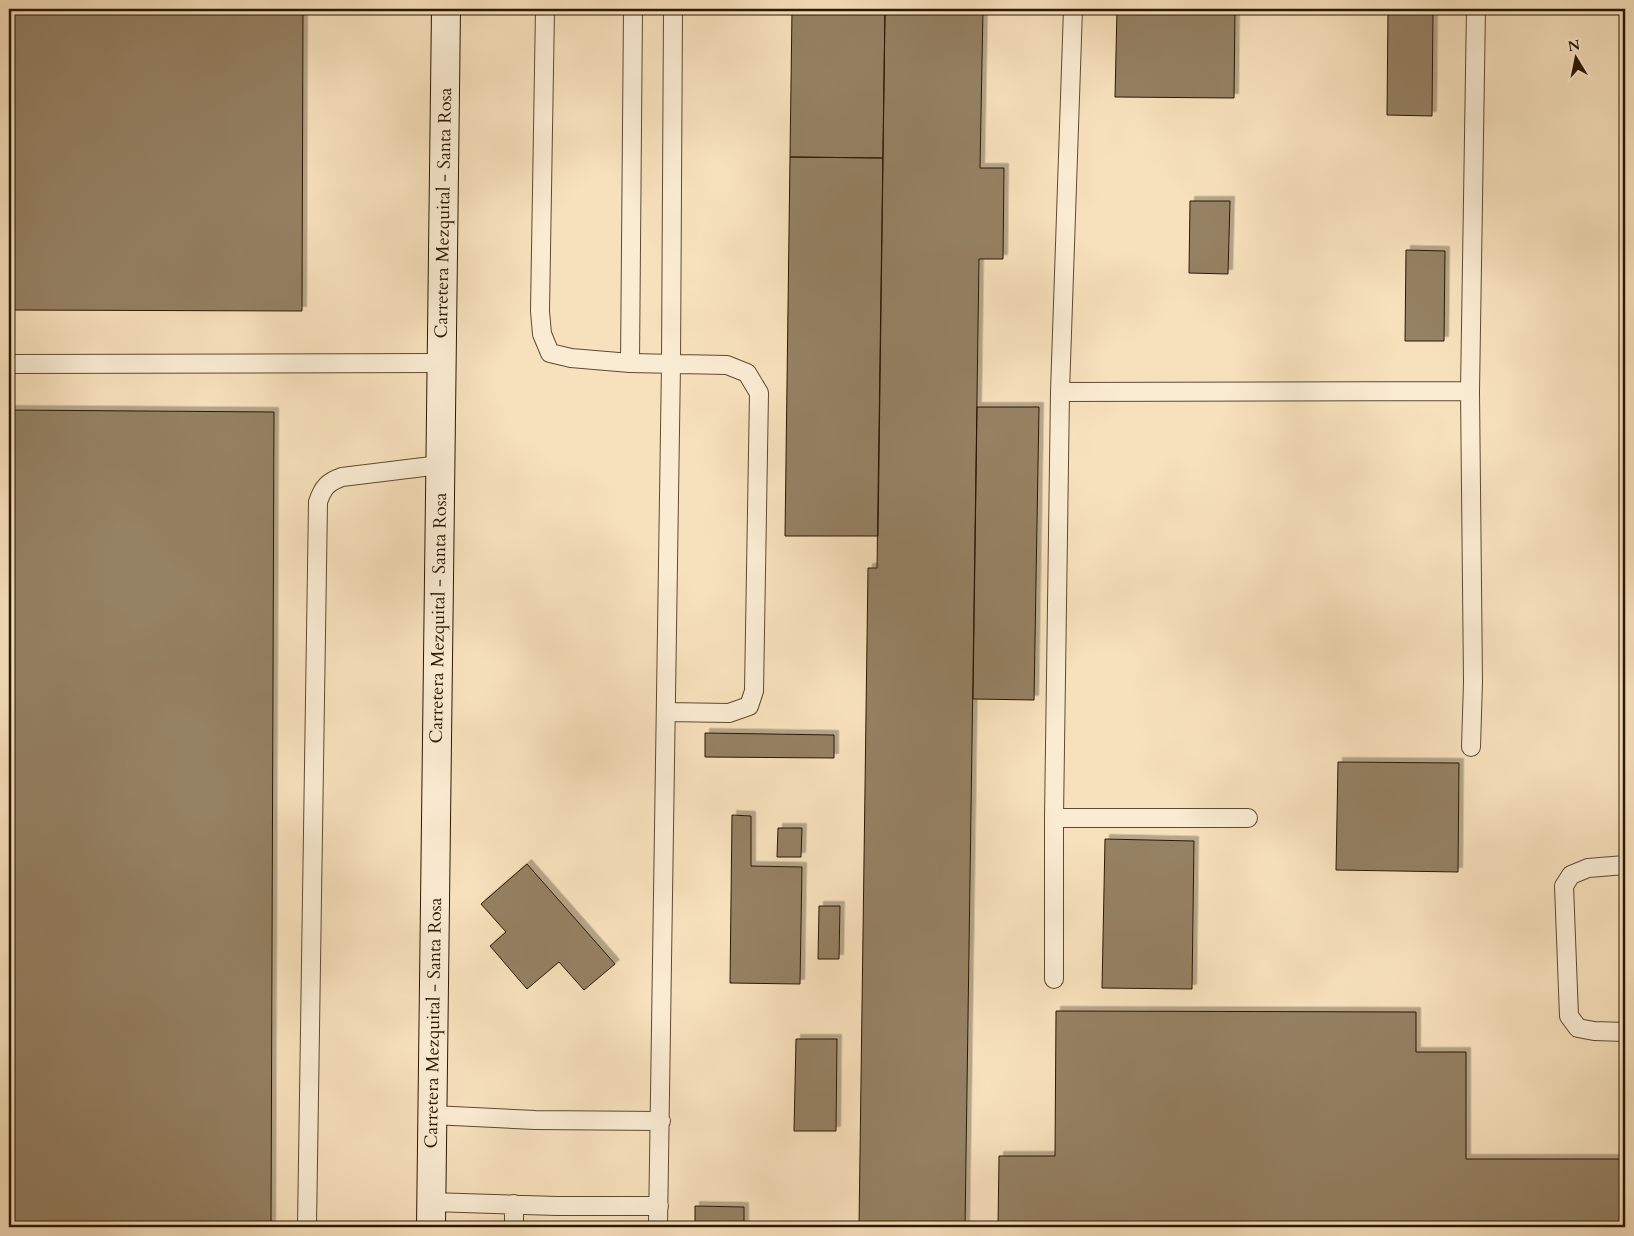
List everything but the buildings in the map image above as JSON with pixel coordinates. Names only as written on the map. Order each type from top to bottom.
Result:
[{"type":"main road","name":"Carretera Mezquital - Santa Rosa","points":[[431,1214],[446,9]]},
{"type":"lane","points":[[545,9],[540,311],[542,334],[550,352],[571,358],[630,363],[727,365],[747,373],[759,393],[754,691],[749,706],[730,713],[666,712]]},
{"type":"lane","points":[[630,363],[633,9]]},
{"type":"lane","points":[[658,1227],[671,364],[673,9]]},
{"type":"lane","points":[[1054,979],[1054,818],[1060,392],[1073,9]]},
{"type":"lane","points":[[1471,748],[1473,682],[1470,391],[1476,9]]},
{"type":"lane","points":[[9,364],[441,363]]},
{"type":"lane","points":[[1060,392],[1470,391]]},
{"type":"lane","points":[[307,1227],[318,502],[322,490],[330,482],[342,477],[440,465]]},
{"type":"lane","points":[[1054,818],[1248,818]]},
{"type":"lane","points":[[1625,865],[1588,868],[1571,875],[1564,886],[1569,1016],[1578,1028],[1594,1031],[1625,1032]]},
{"type":"lane","points":[[432,1115],[535,1120],[660,1121]]},
{"type":"lane","points":[[431,1214],[514,1204],[659,1206]]},
{"type":"lane","points":[[514,1204],[514,1227]]}]
